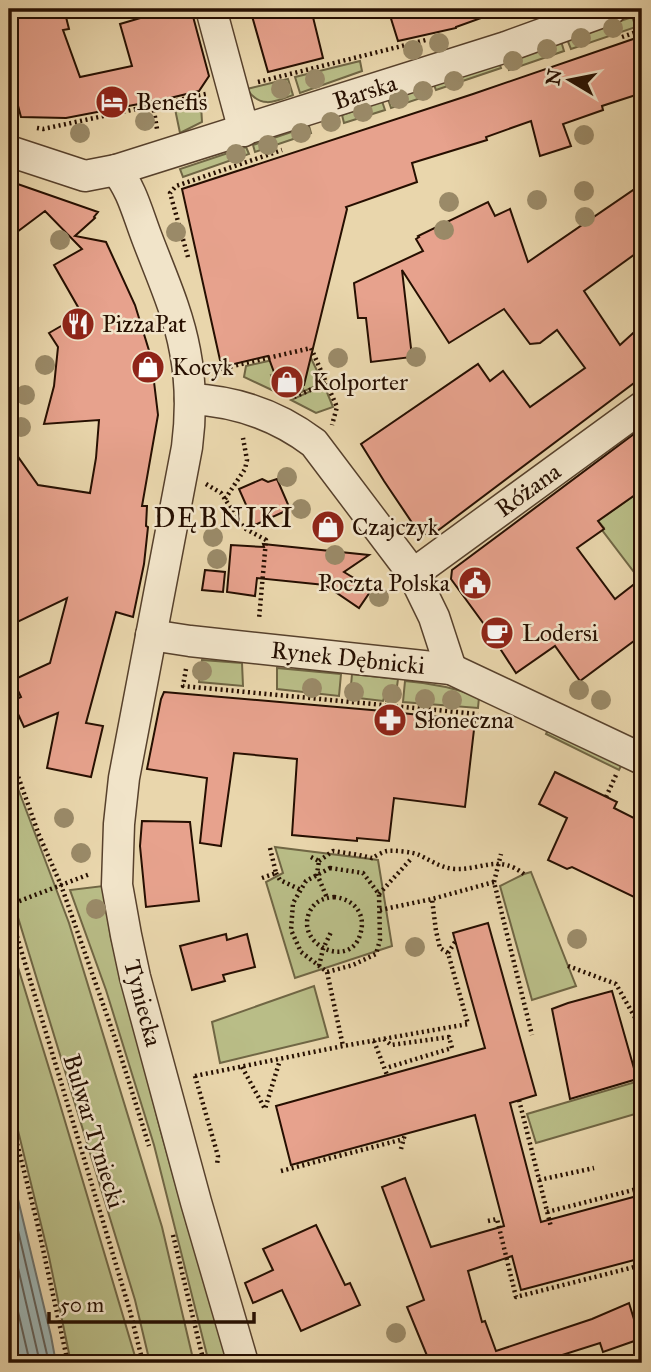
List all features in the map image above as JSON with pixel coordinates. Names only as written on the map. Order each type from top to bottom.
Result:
[{"type":"street","points":[[211,9],[244,131]]},
{"type":"street","name":"Barska","points":[[9,151],[85,176],[116,170],[506,47],[611,9]]},
{"type":"street","points":[[116,170],[125,180],[174,310],[186,351],[190,399],[185,465],[151,635]]},
{"type":"street","name":"Rynek Dębnicki","points":[[151,635],[451,669],[434,617],[413,574],[314,443],[279,420],[238,405],[190,399]]},
{"type":"street","name":"Różana","points":[[413,574],[642,407]]},
{"type":"street","name":"Tyniecka","points":[[151,635],[124,778],[117,885],[135,978],[243,1363]]},
{"type":"street","points":[[451,669],[625,770]]},
{"type":"path","points":[[256,82],[435,37]]},
{"type":"path","points":[[31,126],[43,129],[211,93]]},
{"type":"path","points":[[153,105],[159,138]]},
{"type":"path","points":[[170,193],[191,269]]},
{"type":"path","points":[[220,369],[311,348],[337,407],[332,426]]},
{"type":"path","points":[[214,363],[228,374]]},
{"type":"path","points":[[283,402],[326,383]]},
{"type":"path","points":[[323,421],[337,431]]},
{"type":"path","points":[[225,499],[245,469],[247,460],[243,435]]},
{"type":"path","points":[[204,473],[202,484],[221,493],[244,528],[266,540],[259,619]]},
{"type":"path","points":[[247,617],[272,620]]},
{"type":"path","points":[[186,667],[183,686],[488,715]]},
{"type":"path","points":[[9,751],[39,835],[61,885],[117,1044],[149,1146]]},
{"type":"path","points":[[606,797],[625,770]]},
{"type":"path","points":[[270,848],[280,880],[300,890]]},
{"type":"path","points":[[327,898],[317,874],[319,861],[333,852],[372,858],[386,851],[416,853],[438,866],[453,869],[499,864],[513,865],[524,874]]},
{"type":"path","points":[[501,854],[494,882],[532,1035]]},
{"type":"path","points":[[311,857],[319,861]]},
{"type":"path","points":[[379,894],[411,859]]},
{"type":"path","points":[[327,972],[353,965],[376,954],[380,940],[379,894],[363,873],[330,868],[306,881],[293,904],[291,930],[301,951],[327,972],[344,1046]]},
{"type":"path","points":[[9,908],[96,872]]},
{"type":"path","points":[[262,878],[276,873]]},
{"type":"path","points":[[380,910],[494,882]]},
{"type":"path","points":[[338,897],[354,903],[361,916],[361,933],[356,944],[346,950],[336,952],[323,949],[311,938],[307,926],[310,910],[327,898],[338,897]]},
{"type":"path","points":[[195,1076],[468,1024],[448,953],[440,948],[432,899]]},
{"type":"path","name":"Bulwar Tyniecki","points":[[9,908],[127,1298],[143,1363]]},
{"type":"path","points":[[318,966],[331,932]]},
{"type":"path","points":[[448,953],[455,942]]},
{"type":"path","points":[[568,966],[616,984],[642,1030]]},
{"type":"path","points":[[384,1039],[391,1045],[449,1037],[452,1048],[386,1068]]},
{"type":"path","points":[[374,1041],[387,1075]]},
{"type":"path","points":[[242,1068],[265,1109],[280,1060]]},
{"type":"path","points":[[519,1100],[551,1227]]},
{"type":"path","points":[[9,1112],[68,1363]]},
{"type":"path","points":[[281,1171],[404,1136],[401,1149]]},
{"type":"path","points":[[547,1212],[641,1187],[638,1165]]},
{"type":"path","points":[[539,1180],[594,1168]]},
{"type":"path","points":[[488,1221],[497,1219],[516,1297],[642,1265]]},
{"type":"path","points":[[170,1222],[204,1363]]},
{"type":"green space","points":[[632,17],[636,27],[571,49],[567,39]]},
{"type":"green space","points":[[561,41],[564,51],[509,70],[506,59]]},
{"type":"green space","points":[[360,61],[362,71],[300,93],[295,77]]},
{"type":"green space","points":[[499,62],[501,68],[436,90],[434,85]]},
{"type":"green space","points":[[288,79],[293,95],[274,101],[263,102],[247,89]]},
{"type":"green space","points":[[424,88],[427,96],[391,108],[388,99]]},
{"type":"green space","points":[[382,101],[385,110],[344,123],[342,115]]},
{"type":"green space","points":[[193,104],[201,105],[202,122],[180,133],[175,109]]},
{"type":"green space","points":[[309,126],[311,133],[255,152],[253,145]]},
{"type":"green space","points":[[246,147],[249,154],[183,177],[180,169]]},
{"type":"green space","points":[[308,352],[323,383],[290,397],[289,395],[303,389],[297,375],[287,370],[271,375],[277,389],[274,391],[244,377],[246,366]]},
{"type":"green space","points":[[324,385],[333,407],[316,413],[291,400]]},
{"type":"green space","points":[[639,492],[642,496],[640,580],[598,521]]},
{"type":"green space","points":[[202,660],[242,663],[243,686],[199,682]]},
{"type":"green space","points":[[277,668],[341,674],[339,696],[277,689]]},
{"type":"green space","points":[[352,674],[398,679],[395,702],[386,701],[386,698],[383,701],[350,697]]},
{"type":"green space","points":[[405,681],[442,686],[479,697],[478,708],[403,702]]},
{"type":"green space","points":[[549,727],[622,764],[619,770],[546,734]]},
{"type":"green space","points":[[9,765],[69,923],[162,1227],[194,1363],[150,1363],[135,1300],[9,888]]},
{"type":"green space","points":[[275,847],[378,860],[392,946],[295,978],[266,882],[283,873]]},
{"type":"green space","points":[[531,872],[576,986],[532,1000],[500,886]]},
{"type":"green space","points":[[103,886],[111,938],[160,1128],[230,1363],[209,1363],[154,1145],[106,990],[70,890]]},
{"type":"green space","points":[[9,938],[137,1363],[71,1363],[49,1257],[9,1094]]},
{"type":"green space","points":[[314,986],[328,1037],[220,1063],[212,1022]]},
{"type":"green space","points":[[642,1080],[642,1112],[536,1143],[527,1114]]},
{"type":"water","points":[[9,1162],[51,1336],[56,1363],[9,1363]]},
{"type":"building","points":[[48,9],[64,9],[69,29],[63,30],[80,77],[132,66],[120,24],[171,9],[191,9],[209,76],[199,91],[170,98],[66,118],[21,117],[16,98],[9,99],[9,19]]},
{"type":"building","points":[[250,9],[311,9],[323,58],[268,72]]},
{"type":"building","points":[[388,9],[497,9],[498,12],[456,28],[398,41]]},
{"type":"building","points":[[642,36],[642,93],[602,106],[603,110],[563,124],[571,146],[540,156],[531,121],[486,137],[487,140],[412,163],[417,182],[346,207],[304,385],[282,394],[268,356],[230,365],[220,360],[182,189]]},
{"type":"building","points":[[9,181],[98,212],[75,236],[106,242],[135,305],[151,357],[158,415],[142,506],[147,506],[148,527],[144,564],[133,617],[116,612],[86,723],[103,726],[91,777],[47,768],[58,713],[24,727],[12,701],[21,697],[13,680],[50,663],[67,598],[9,626],[9,444],[38,485],[90,493],[99,420],[44,424],[54,386],[58,347],[49,333],[82,314],[54,265],[82,249],[45,211],[9,238]]},
{"type":"building","points":[[642,184],[642,249],[584,291],[620,345],[642,325],[642,377],[432,535],[419,533],[361,444],[478,364],[490,381],[503,371],[530,407],[585,368],[557,330],[540,343],[530,344],[504,309],[449,343],[402,270],[412,357],[371,362],[366,318],[358,318],[354,283],[423,251],[416,239],[418,236],[488,202],[495,216],[510,209],[528,262]]},
{"type":"building","points":[[642,428],[642,490],[598,521],[604,529],[577,548],[615,599],[642,578],[642,635],[580,681],[555,646],[516,673],[451,579],[452,570]]},
{"type":"building","points":[[262,479],[268,482],[277,479],[290,509],[255,525],[239,489]]},
{"type":"building","points":[[263,544],[369,555],[344,572],[372,589],[359,608],[325,585],[257,578],[255,596],[227,592],[231,545],[264,547]]},
{"type":"building","points":[[205,570],[225,572],[223,592],[202,590]]},
{"type":"building","points":[[164,692],[475,721],[465,807],[394,798],[389,841],[292,835],[297,759],[234,753],[221,846],[200,843],[207,778],[147,769]]},
{"type":"building","points":[[555,772],[617,802],[614,808],[642,822],[642,880],[634,897],[572,867],[567,869],[548,860],[567,818],[539,804]]},
{"type":"building","points":[[142,821],[190,822],[199,901],[146,907],[140,846]]},
{"type":"building","points":[[488,923],[536,1095],[510,1103],[541,1222],[637,1196],[642,1214],[642,1258],[521,1290],[512,1256],[468,1271],[482,1322],[485,1321],[496,1351],[592,1319],[629,1303],[640,1339],[603,1352],[600,1343],[537,1363],[430,1363],[407,1307],[424,1300],[382,1187],[405,1178],[431,1247],[504,1226],[475,1115],[291,1165],[276,1106],[485,1048],[453,933]]},
{"type":"building","points":[[226,934],[227,940],[247,934],[255,967],[223,975],[225,981],[192,990],[180,946]]},
{"type":"building","points":[[612,991],[637,1079],[570,1099],[552,1009]]},
{"type":"building","points":[[316,1225],[345,1285],[350,1283],[360,1305],[301,1331],[282,1290],[253,1303],[245,1283],[273,1270],[263,1249]]},
{"type":"place","name":"Benefis","points":[[112,102]]},
{"type":"place","name":"PizzaPat","points":[[78,324]]},
{"type":"place","name":"Kocyk","points":[[148,367]]},
{"type":"place","name":"Kolporter","points":[[287,382]]},
{"type":"place","name":"Czajczyk","points":[[328,527]]},
{"type":"place","name":"Poczta Polska","points":[[475,583]]},
{"type":"place","name":"Lodersi","points":[[497,633]]},
{"type":"place","name":"Słoneczna","points":[[390,720]]},
{"type":"district","name":"DĘBNIKI","points":[[224,517]]}]
